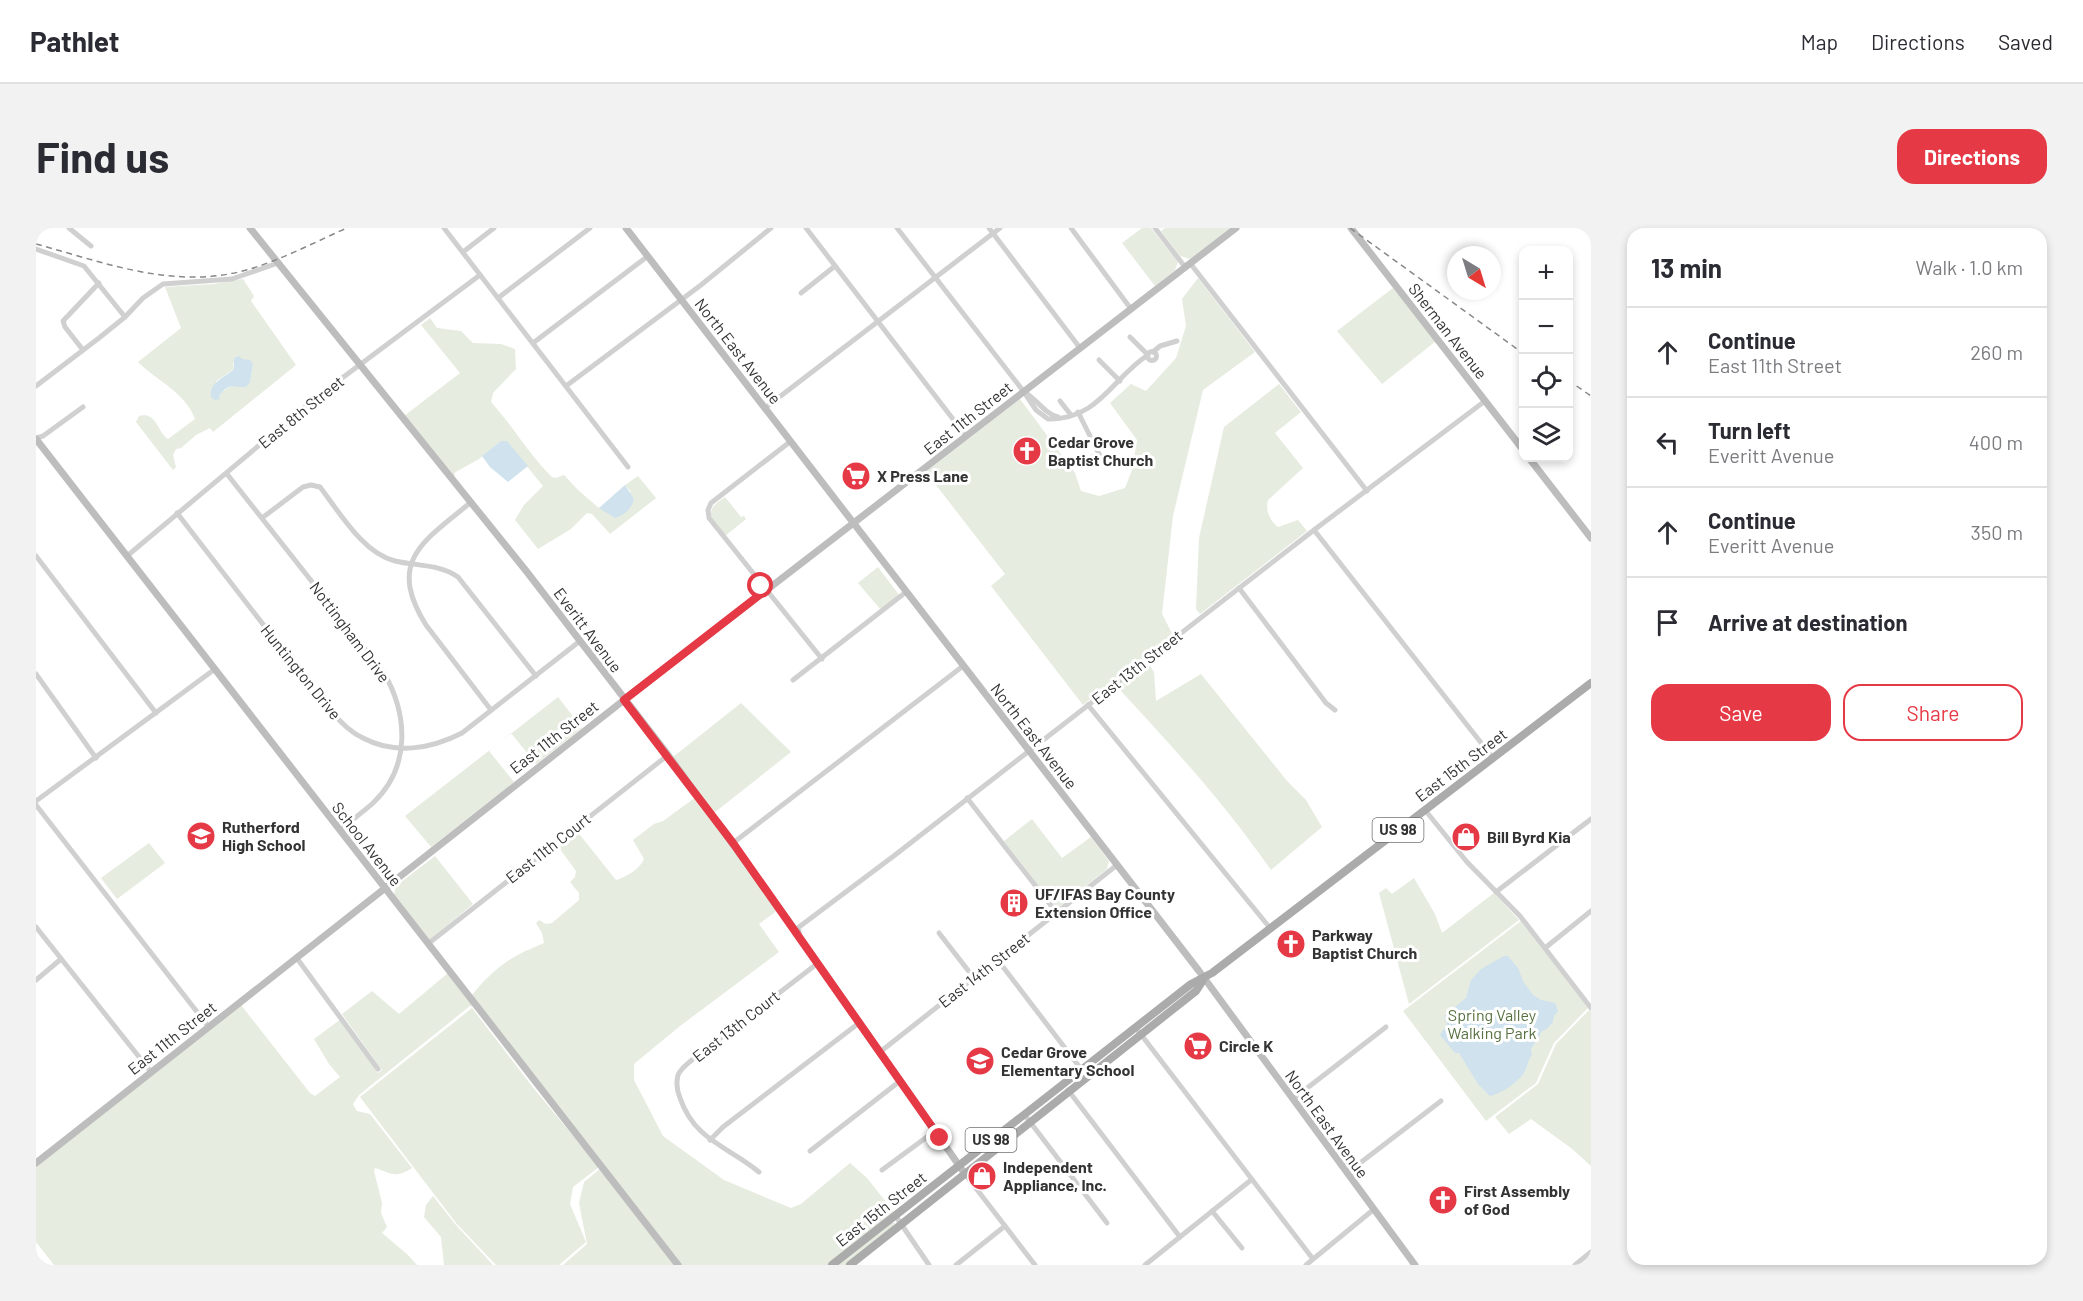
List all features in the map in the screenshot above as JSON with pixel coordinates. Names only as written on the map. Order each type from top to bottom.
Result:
[{"type":"main road","name":"Everitt Avenue","points":[[250,228],[668,754],[966,1174]]},
{"type":"main road","name":"North East Avenue","points":[[626,228],[1204,979],[1415,1265]]},
{"type":"main road","name":"East 11th Street","points":[[36,1163],[624,700],[1236,228]]},
{"type":"main road","name":"Sherman Avenue","points":[[1351,228],[1519,445]]},
{"type":"main road","name":"School Avenue","points":[[36,438],[678,1265]]},
{"type":"main road","points":[[1532,462],[1591,538]]},
{"type":"main road","name":"East 15th Street","points":[[850,1265],[1080,1084],[1191,984],[1204,979],[1591,683]]},
{"type":"main road","name":"East 15th Street","points":[[832,1265],[1081,1069],[1138,1031]]},
{"type":"main road","points":[[1081,1069],[1086,1073],[1094,1072]]},
{"type":"main road","points":[[1080,1084],[1083,1075],[1081,1069]]},
{"type":"street","points":[[69,228],[91,246]]},
{"type":"street","points":[[444,228],[628,467]]},
{"type":"street","points":[[463,252],[494,228]]},
{"type":"street","points":[[498,298],[590,228]]},
{"type":"street","points":[[566,386],[681,300],[771,228]]},
{"type":"street","points":[[806,228],[966,436]]},
{"type":"street","points":[[897,228],[1040,414],[1048,419],[1071,415],[1095,404],[1150,353],[1160,346],[1178,341]]},
{"type":"street","points":[[765,408],[936,277],[991,231],[1000,228]]},
{"type":"street","points":[[1071,228],[1131,309]]},
{"type":"street","points":[[1155,228],[1187,265],[1366,491]]},
{"type":"street","points":[[991,231],[1080,348]]},
{"type":"street","points":[[36,249],[84,266],[125,317]]},
{"type":"street","points":[[533,343],[648,256]]},
{"type":"street","points":[[36,386],[125,317],[143,298],[163,284],[232,279],[278,263]]},
{"type":"street","points":[[801,293],[836,266]]},
{"type":"street","name":"East 8th Street","points":[[127,556],[318,396],[480,275]]},
{"type":"street","points":[[83,350],[64,327],[63,321],[99,283]]},
{"type":"street","points":[[1130,338],[1150,353]]},
{"type":"street","points":[[1099,360],[1120,381]]},
{"type":"street","points":[[1060,401],[1071,415]]},
{"type":"street","name":"East 13th Street","points":[[796,933],[1029,750],[1485,401]]},
{"type":"street","points":[[36,438],[44,436],[83,407]]},
{"type":"street","points":[[1078,412],[1100,456]]},
{"type":"street","points":[[790,441],[711,503],[708,510],[709,518],[822,659]]},
{"type":"street","points":[[1074,460],[1100,456],[1127,460]]},
{"type":"street","name":"Nottingham Drive","points":[[226,474],[384,673],[397,700],[401,717],[401,748],[394,773],[373,803],[340,830]]},
{"type":"street","points":[[262,518],[303,487],[311,485],[320,487],[372,551],[395,561],[444,569],[458,577],[536,676]]},
{"type":"street","points":[[470,503],[425,540],[414,554],[408,577],[417,610],[491,710]]},
{"type":"street","name":"Huntington Drive","points":[[177,513],[330,711],[348,729],[363,739],[401,748],[420,748],[447,741],[462,732],[580,641]]},
{"type":"street","points":[[1314,530],[1493,758]]},
{"type":"street","points":[[36,556],[156,713]]},
{"type":"street","points":[[1239,588],[1326,703],[1335,710]]},
{"type":"street","points":[[793,680],[906,592]]},
{"type":"street","points":[[733,843],[963,666]]},
{"type":"street","points":[[208,1026],[36,803],[214,669]]},
{"type":"street","points":[[36,674],[96,758]]},
{"type":"street","points":[[1088,705],[1270,928]]},
{"type":"street","name":"East 11th Court","points":[[429,943],[668,754]]},
{"type":"street","points":[[967,798],[1056,912]]},
{"type":"street","points":[[1425,810],[1462,857],[1520,916],[1590,1004]]},
{"type":"street","points":[[1496,892],[1591,819]]},
{"type":"street","name":"East 14th Street","points":[[880,1052],[1117,865]]},
{"type":"street","points":[[1545,948],[1591,911]]},
{"type":"street","points":[[36,927],[151,1072]]},
{"type":"street","points":[[939,933],[974,978]]},
{"type":"street","points":[[296,957],[378,1069]]},
{"type":"street","points":[[36,980],[61,959]]},
{"type":"street","points":[[997,959],[1081,1069]]},
{"type":"street","name":"East 13th Court","points":[[759,1172],[710,1140],[691,1121],[684,1109],[677,1083],[679,1074],[683,1067],[818,963]]},
{"type":"street","points":[[710,1140],[723,1127],[859,1023]]},
{"type":"street","points":[[1293,1100],[1386,1027]]},
{"type":"street","points":[[1138,1031],[1313,1259]]},
{"type":"street","points":[[810,1151],[900,1081]]},
{"type":"street","points":[[1063,1083],[1180,1237]]},
{"type":"street","points":[[1347,1173],[1441,1101]]},
{"type":"street","points":[[1024,1114],[1107,1223]]},
{"type":"street","points":[[882,1170],[935,1131]]},
{"type":"street","name":"Everitt Avenue","points":[[966,1174],[1035,1265]]},
{"type":"street","points":[[1145,1265],[1251,1180]]},
{"type":"street","points":[[1306,1265],[1373,1210]]},
{"type":"street","points":[[1212,1211],[1242,1248]]},
{"type":"street","points":[[895,1215],[929,1265]]},
{"type":"street","points":[[956,1265],[1005,1226]]},
{"type":"street","points":[[1575,1265],[1591,1252]]},
{"type":"green space","points":[[1142,228],[1151,228],[1178,262],[1175,270],[1155,286],[1122,243]]},
{"type":"green space","points":[[1165,228],[1230,228],[1190,259],[1180,256],[1161,231]]},
{"type":"green space","points":[[1198,278],[1255,352],[1203,390],[1173,516],[1162,614],[1173,635],[1083,705],[991,586],[1005,574],[927,471],[1020,399],[1075,473],[1081,491],[1099,496],[1125,488],[1132,470],[1137,440],[1110,403],[1131,384],[1146,391],[1176,358],[1186,326],[1182,299]]},
{"type":"green space","points":[[243,279],[254,296],[251,301],[296,365],[213,432],[210,428],[176,449],[173,455],[176,467],[173,470],[136,422],[139,416],[150,416],[168,439],[195,419],[185,401],[178,394],[138,362],[181,328],[165,287],[214,284]],"holes":[[[233,363],[253,364],[250,382],[229,387],[219,396],[216,381],[234,369]]]},
{"type":"green space","points":[[1393,288],[1436,341],[1382,384],[1337,331]]},
{"type":"green space","points":[[430,318],[437,328],[461,331],[473,343],[501,344],[515,349],[516,369],[493,393],[491,402],[552,477],[564,475],[599,508],[631,492],[625,485],[638,476],[656,498],[610,534],[592,514],[587,513],[571,529],[538,549],[515,520],[524,505],[543,486],[507,442],[501,441],[479,459],[454,473],[453,477],[404,416],[460,373],[421,325]]},
{"type":"green space","points":[[1279,384],[1301,412],[1275,433],[1303,468],[1268,500],[1268,511],[1278,527],[1298,520],[1307,531],[1200,614],[1196,609],[1199,538],[1224,427]]},
{"type":"green space","points":[[725,497],[741,517],[744,516],[746,519],[725,536],[713,520],[711,511]]},
{"type":"green space","points":[[878,567],[899,595],[881,610],[858,583]]},
{"type":"green space","points":[[1147,662],[1154,672],[1156,701],[1201,674],[1288,782],[1306,800],[1322,827],[1271,870],[1217,799],[1120,690],[1122,682]]},
{"type":"green space","points":[[558,697],[582,728],[536,764],[511,733]]},
{"type":"green space","points":[[741,703],[791,752],[714,813],[673,757]]},
{"type":"green space","points":[[497,744],[489,751],[514,782],[431,847],[405,816]]},
{"type":"green space","points":[[696,797],[778,910],[759,924],[779,952],[680,1026],[634,1064],[634,1080],[663,1136],[724,1180],[791,1208],[801,1204],[850,1163],[867,1178],[894,1212],[827,1265],[681,1265],[472,995],[505,963],[544,943],[542,933],[536,923],[539,920],[546,924],[552,923],[579,900],[579,893],[570,882],[575,877],[576,871],[557,845],[576,830],[616,880],[632,872],[644,859],[633,840]]},
{"type":"green space","points":[[1032,819],[1062,858],[1091,837],[1109,861],[1107,869],[1058,908],[1054,906],[1004,841]]},
{"type":"green space","points":[[149,843],[165,863],[117,899],[101,878]]},
{"type":"green space","points":[[435,856],[473,904],[429,940],[394,894],[396,886]]},
{"type":"green space","points":[[1414,878],[1435,914],[1442,933],[1494,893],[1519,920],[1409,1004],[1379,893],[1386,888],[1392,894]]},
{"type":"green space","name":"Spring Valley Walking Park","points":[[1521,921],[1588,1008],[1554,1043],[1536,1083],[1486,1121],[1403,1011]]},
{"type":"green space","points":[[448,973],[474,1007],[470,1006],[359,1095],[353,1104],[357,1111],[370,1114],[412,1168],[397,1174],[375,1168],[374,1171],[382,1203],[381,1213],[387,1227],[382,1233],[417,1265],[54,1265],[36,1242],[36,1167],[241,1005],[310,1093],[315,1096],[340,1077],[314,1039],[341,1019],[378,1073],[382,1070],[342,1014],[372,991],[399,1014]]},
{"type":"green space","points":[[472,1008],[531,1085],[599,1167],[573,1187],[570,1204],[586,1242],[559,1265],[496,1265],[456,1223],[360,1097]]},
{"type":"green space","points":[[1589,1010],[1591,1012],[1591,1166],[1571,1148],[1531,1119],[1509,1134],[1495,1117],[1538,1084],[1556,1044]]},
{"type":"green space","points":[[600,1169],[675,1265],[563,1265],[587,1244],[579,1203],[584,1182]]},
{"type":"green space","points":[[433,1196],[493,1265],[444,1265],[441,1237],[424,1217],[426,1205]]},
{"type":"green space","points":[[895,1223],[891,1229],[845,1265],[837,1265]]},
{"type":"water","points":[[239,356],[250,360],[253,364],[250,382],[246,387],[228,387],[219,396],[220,399],[215,400],[211,397],[212,388],[234,369],[234,358]]},
{"type":"water","points":[[501,441],[507,441],[528,466],[508,482],[490,467],[482,456]]},
{"type":"water","points":[[625,485],[634,499],[627,511],[615,518],[599,508]]},
{"type":"water","points":[[1508,956],[1518,968],[1523,981],[1533,995],[1541,1000],[1555,1003],[1558,1011],[1553,1022],[1542,1031],[1531,1049],[1532,1055],[1521,1076],[1514,1084],[1490,1096],[1478,1084],[1459,1053],[1455,1053],[1440,1035],[1447,1024],[1444,1016],[1466,998],[1471,980],[1481,969]]},
{"type":"railway","points":[[36,244],[142,272],[196,277],[223,275],[250,269],[347,228]]},
{"type":"railway","points":[[1350,228],[1519,350]]},
{"type":"railway","points":[[1573,383],[1591,396]]},
{"type":"place","name":"Cedar Grove Baptist Church","points":[[1027,451]]},
{"type":"place","name":"X Press Lane","points":[[856,476]]},
{"type":"place","name":"Rutherford High School","points":[[201,836]]},
{"type":"place","name":"Bill Byrd Kia","points":[[1466,837]]},
{"type":"place","name":"UF/IFAS Bay County Extension Office","points":[[1014,903]]},
{"type":"place","name":"Parkway Baptist Church","points":[[1291,944]]},
{"type":"place","name":"Circle K","points":[[1198,1046]]},
{"type":"place","name":"Cedar Grove Elementary School","points":[[980,1061]]},
{"type":"place","name":"Independent Appliance, Inc.","points":[[982,1176]]},
{"type":"place","name":"First Assembly of God","points":[[1443,1200]]},
{"type":"route","points":[[761,586],[766,590],[624,700],[668,754],[733,843],[940,1138]]}]
